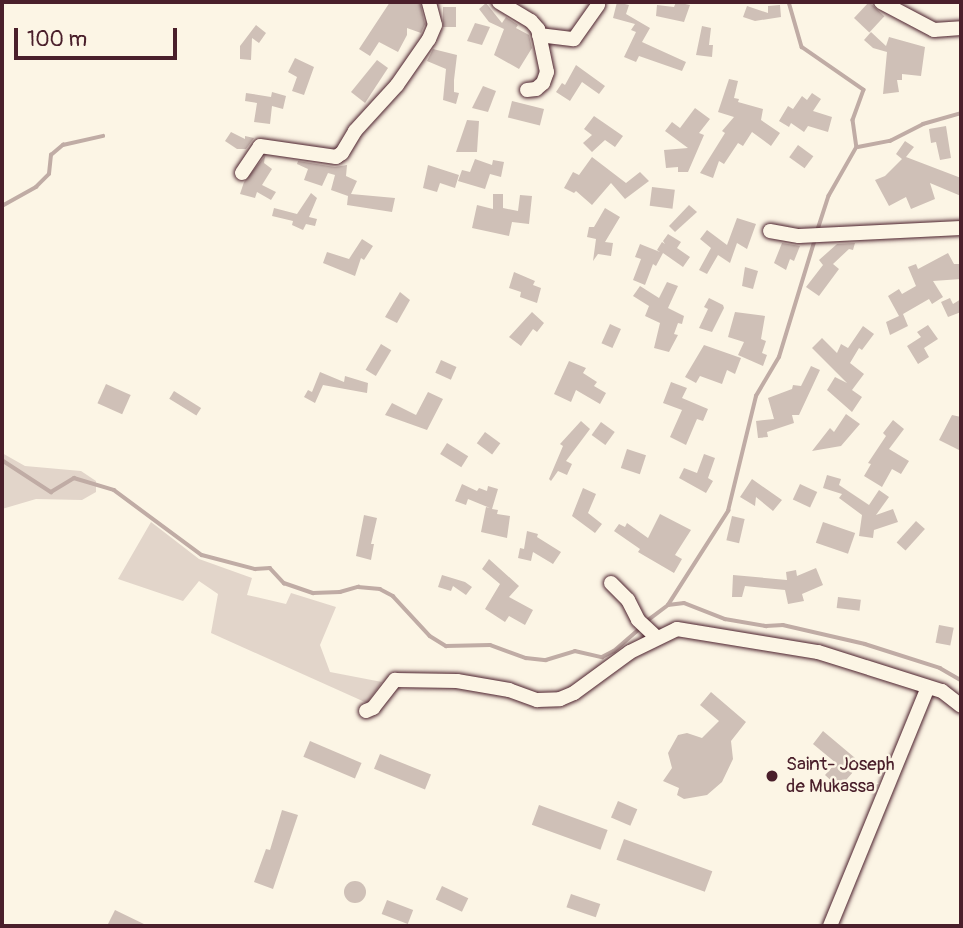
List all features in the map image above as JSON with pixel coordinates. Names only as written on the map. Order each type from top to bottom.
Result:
[{"type":"street","points":[[242,173],[260,146],[336,156],[342,153],[355,131],[397,85],[429,39],[435,25],[429,2]]},
{"type":"street","points":[[499,2],[531,21],[539,36],[547,72],[543,83],[536,89],[527,90]]},
{"type":"street","points":[[881,2],[934,30],[961,28]]},
{"type":"street","points":[[539,36],[574,39],[598,5]]},
{"type":"street","points":[[770,231],[799,236],[961,228]]},
{"type":"street","points":[[611,583],[628,600],[638,620],[656,637]]},
{"type":"street","points":[[366,711],[373,708],[395,680],[457,681],[509,690],[537,700],[560,699],[574,693],[630,652],[677,629],[797,647],[942,691],[961,706]]},
{"type":"street","points":[[830,926],[928,687]]},
{"type":"shaded area","points":[[2,453],[25,466],[81,471],[96,481],[96,492],[82,500],[36,499],[2,509]]},
{"type":"shaded area","points":[[151,522],[199,559],[252,578],[247,595],[286,604],[291,593],[336,607],[320,645],[330,672],[382,682],[367,703],[211,633],[218,594],[199,581],[183,601],[118,579]]},
{"type":"building","points":[[390,2],[420,2],[425,24],[421,33],[407,28],[407,35],[398,52],[379,42],[370,56],[359,49]]},
{"type":"building","points":[[617,2],[629,5],[626,14],[650,28],[642,42],[686,62],[682,71],[639,56],[636,62],[624,57],[636,32],[631,30],[635,24],[613,18]]},
{"type":"building","points":[[676,2],[690,5],[684,22],[656,16],[657,5],[674,7]]},
{"type":"building","points":[[869,2],[884,16],[869,32],[854,18]]},
{"type":"building","points":[[486,3],[502,23],[506,17],[518,25],[516,28],[529,35],[532,48],[519,69],[494,55],[504,29],[489,22],[479,9]]},
{"type":"building","points":[[780,5],[781,17],[755,21],[743,17],[747,6],[768,13],[768,6]]},
{"type":"building","points":[[443,7],[456,7],[456,27],[443,27]]},
{"type":"building","points":[[475,23],[490,27],[482,45],[467,41]]},
{"type":"building","points":[[256,25],[266,33],[259,43],[252,38],[251,60],[240,59],[240,46]]},
{"type":"building","points":[[702,26],[711,28],[709,45],[713,45],[712,57],[696,55]]},
{"type":"building","points":[[871,32],[886,46],[889,37],[925,47],[921,76],[902,74],[902,80],[897,80],[899,92],[883,94],[887,52],[873,48],[864,40]]},
{"type":"building","points":[[433,49],[457,55],[454,92],[459,93],[456,104],[443,100],[446,69],[427,61]]},
{"type":"building","points":[[295,58],[314,67],[304,95],[292,91],[297,77],[288,72]]},
{"type":"building","points":[[377,60],[388,68],[365,103],[351,92]]},
{"type":"building","points":[[576,65],[605,86],[599,94],[582,82],[570,101],[556,92],[562,83],[565,85]]},
{"type":"building","points":[[729,79],[738,81],[734,98],[739,99],[738,102],[763,109],[761,120],[780,133],[771,146],[752,132],[743,146],[738,143],[724,164],[719,161],[713,178],[700,173],[725,133],[722,131],[734,117],[718,112]]},
{"type":"building","points":[[483,86],[496,91],[488,112],[472,108]]},
{"type":"building","points":[[272,92],[286,96],[283,109],[272,106],[270,124],[254,122],[257,103],[245,101],[246,93],[271,97]]},
{"type":"building","points":[[812,93],[821,99],[813,111],[832,117],[828,132],[808,126],[804,132],[791,123],[789,127],[779,121],[788,106],[793,109],[802,96],[807,100]]},
{"type":"building","points":[[512,101],[544,109],[540,125],[508,117]]},
{"type":"building","points":[[695,108],[710,119],[699,133],[704,135],[688,172],[678,172],[678,167],[666,168],[664,150],[688,148],[665,131],[672,122],[680,128]]},
{"type":"building","points":[[594,116],[623,136],[615,147],[605,140],[592,152],[583,143],[592,135],[584,129]]},
{"type":"building","points":[[467,120],[479,121],[477,152],[456,152]]},
{"type":"building","points":[[946,126],[951,158],[940,160],[936,142],[931,143],[929,129]]},
{"type":"building","points":[[231,132],[245,139],[245,136],[254,138],[246,149],[237,149],[225,141]]},
{"type":"building","points":[[905,141],[914,147],[906,157],[961,178],[961,196],[930,183],[935,199],[911,209],[906,197],[889,206],[875,180],[885,176],[902,159],[896,154]]},
{"type":"building","points":[[798,145],[813,156],[805,168],[789,157]]},
{"type":"building","points":[[265,156],[264,163],[272,169],[262,185],[276,192],[271,200],[257,192],[255,198],[240,194],[244,182]]},
{"type":"building","points":[[592,157],[626,183],[640,172],[649,181],[625,199],[611,183],[592,205],[576,191],[574,193],[564,188],[573,172],[579,175]]},
{"type":"building","points":[[475,159],[492,165],[493,160],[504,162],[501,177],[490,174],[485,189],[458,181],[462,170],[470,172]]},
{"type":"building","points":[[298,161],[335,167],[347,165],[346,176],[357,181],[351,194],[395,198],[392,212],[347,205],[348,196],[331,190],[335,175],[328,173],[322,186],[304,180],[308,169],[297,164]]},
{"type":"building","points":[[428,165],[459,175],[455,188],[440,183],[437,192],[423,188]]},
{"type":"building","points":[[652,187],[675,190],[673,209],[650,206]]},
{"type":"building","points":[[311,193],[317,198],[309,217],[317,219],[315,226],[306,224],[303,230],[292,225],[293,221],[272,216],[274,208],[297,214]]},
{"type":"building","points":[[493,194],[503,194],[503,208],[518,211],[520,195],[532,196],[529,224],[512,222],[509,236],[472,228],[477,205],[493,209]]},
{"type":"building","points":[[689,205],[697,212],[675,232],[669,226]]},
{"type":"building","points":[[605,208],[620,217],[605,242],[613,243],[611,256],[598,254],[593,261],[596,239],[587,237],[589,227],[594,227]]},
{"type":"building","points":[[737,218],[756,224],[747,249],[737,243],[730,263],[718,255],[707,274],[699,270],[711,248],[700,239],[707,230],[727,245]]},
{"type":"building","points":[[668,234],[681,242],[677,248],[690,257],[683,267],[663,253],[656,266],[653,264],[645,285],[633,280],[641,259],[635,257],[640,244],[660,252],[657,250],[662,242],[665,244],[663,241]]},
{"type":"building","points":[[362,239],[373,246],[364,260],[361,258],[355,276],[323,263],[327,252],[349,259]]},
{"type":"building","points":[[782,243],[800,246],[794,261],[790,259],[786,270],[774,263]]},
{"type":"building","points":[[855,243],[853,250],[849,249],[833,264],[839,269],[819,296],[806,287],[823,265],[819,260],[837,244]]},
{"type":"building","points":[[948,253],[954,264],[961,264],[961,279],[933,281],[943,297],[932,304],[929,299],[903,314],[908,326],[890,335],[886,322],[899,316],[888,296],[899,289],[902,294],[916,286],[908,267],[916,264],[918,269]]},
{"type":"building","points":[[745,267],[758,271],[753,289],[742,286]]},
{"type":"building","points":[[514,272],[535,281],[533,285],[541,288],[537,303],[520,297],[521,292],[509,288]]},
{"type":"building","points":[[667,282],[678,286],[668,308],[684,316],[682,324],[678,323],[674,334],[678,335],[669,352],[654,348],[660,323],[645,316],[649,306],[633,296],[640,286],[659,298]]},
{"type":"building","points":[[400,292],[410,300],[397,323],[385,317]]},
{"type":"building","points":[[709,298],[724,308],[712,332],[699,328],[708,309],[704,307]]},
{"type":"building","points":[[950,298],[953,304],[961,299],[961,312],[948,317],[941,302]]},
{"type":"building","points":[[532,312],[544,323],[537,332],[533,329],[521,346],[509,337]]},
{"type":"building","points":[[735,312],[765,316],[761,339],[766,341],[762,353],[767,355],[763,366],[738,355],[744,342],[728,337]]},
{"type":"building","points":[[610,324],[621,329],[612,348],[601,343]]},
{"type":"building","points":[[928,325],[938,339],[924,348],[929,357],[918,364],[907,346],[921,337],[917,332]]},
{"type":"building","points":[[863,326],[874,334],[862,350],[859,348],[850,363],[864,374],[852,390],[862,397],[852,412],[827,390],[835,377],[847,383],[812,348],[822,338],[837,353],[841,344],[848,348]]},
{"type":"building","points":[[381,344],[391,350],[376,376],[366,370]]},
{"type":"building","points":[[704,345],[741,358],[735,374],[727,370],[722,384],[700,376],[696,383],[685,377]]},
{"type":"building","points":[[441,360],[457,367],[451,380],[435,373]]},
{"type":"building","points":[[569,361],[586,368],[583,373],[597,382],[594,386],[606,393],[600,404],[576,390],[571,402],[554,394]]},
{"type":"building","points":[[811,366],[820,370],[799,415],[792,415],[794,423],[767,432],[768,437],[758,438],[756,421],[774,419],[768,398],[792,389],[793,385],[801,386]]},
{"type":"building","points":[[320,372],[344,382],[345,376],[368,383],[367,393],[323,385],[315,403],[304,397],[308,390],[312,392]]},
{"type":"building","points":[[671,382],[687,388],[682,398],[708,409],[703,421],[697,419],[686,445],[670,437],[682,410],[663,403]]},
{"type":"building","points":[[106,384],[131,395],[122,414],[97,403]]},
{"type":"building","points":[[174,391],[201,408],[196,416],[169,399]]},
{"type":"building","points":[[428,392],[443,399],[427,430],[385,415],[392,403],[416,415]]},
{"type":"building","points":[[846,414],[860,424],[841,446],[812,451],[830,428],[834,432]]},
{"type":"building","points":[[952,415],[961,417],[961,451],[939,440]]},
{"type":"building","points":[[893,420],[904,429],[889,449],[909,461],[901,474],[892,469],[882,487],[864,476],[871,464],[868,463],[886,436],[883,433]]},
{"type":"building","points":[[581,421],[590,429],[566,461],[572,464],[567,475],[558,471],[551,481],[549,479],[563,446],[560,444]]},
{"type":"building","points":[[601,422],[615,432],[605,445],[592,435]]},
{"type":"building","points":[[485,432],[500,443],[492,454],[477,443]]},
{"type":"building","points":[[447,443],[468,456],[461,467],[440,454]]},
{"type":"building","points":[[627,449],[646,455],[640,474],[621,468]]},
{"type":"building","points":[[704,454],[715,458],[708,478],[713,481],[706,493],[679,478],[684,468],[697,473]]},
{"type":"building","points":[[827,475],[841,479],[839,485],[869,505],[879,490],[889,497],[876,515],[893,509],[898,522],[874,530],[873,538],[859,536],[862,515],[839,498],[842,494],[823,488]]},
{"type":"building","points":[[752,479],[782,500],[773,511],[756,497],[755,506],[740,497]]},
{"type":"building","points":[[462,484],[477,491],[479,488],[487,491],[488,486],[498,489],[492,509],[498,510],[497,514],[510,516],[507,538],[481,532],[486,507],[490,508],[468,499],[466,505],[455,501]]},
{"type":"building","points":[[800,484],[817,492],[810,507],[793,499]]},
{"type":"building","points":[[583,488],[596,494],[588,513],[602,524],[595,533],[572,516]]},
{"type":"building","points":[[660,514],[691,530],[675,555],[682,559],[674,573],[638,552],[640,549],[614,531],[619,524],[625,527],[627,523],[648,538]]},
{"type":"building","points":[[364,515],[377,518],[371,544],[374,544],[371,560],[356,556]]},
{"type":"building","points":[[732,516],[745,519],[739,543],[726,540]]},
{"type":"building","points":[[916,521],[925,529],[906,551],[897,543]]},
{"type":"building","points":[[823,522],[855,533],[848,554],[816,543]]},
{"type":"building","points":[[527,531],[538,534],[537,537],[561,552],[553,564],[533,552],[531,561],[518,558],[520,548],[524,549]]},
{"type":"building","points":[[489,559],[519,586],[509,597],[533,610],[525,625],[509,616],[505,622],[485,609],[500,584],[482,569]]},
{"type":"building","points":[[816,568],[823,585],[802,594],[804,601],[788,604],[785,590],[745,586],[742,597],[732,597],[733,575],[787,580],[786,572],[796,570],[797,576]]},
{"type":"building","points":[[442,575],[472,587],[466,595],[453,586],[451,591],[438,587]]},
{"type":"building","points":[[838,597],[861,600],[859,611],[837,608]]},
{"type":"building","points":[[939,625],[954,628],[950,646],[936,643]]},
{"type":"building","points":[[711,692],[746,722],[731,741],[733,759],[722,782],[707,795],[684,799],[677,795],[679,788],[663,781],[672,768],[668,753],[678,735],[687,733],[702,738],[719,721],[700,705]]},
{"type":"building","points":[[823,731],[861,763],[839,788],[825,775],[836,763],[813,744]]},
{"type":"building","points":[[310,741],[362,763],[355,779],[303,757]]},
{"type":"building","points":[[380,754],[431,775],[425,789],[374,769]]},
{"type":"building","points":[[618,801],[637,809],[630,826],[611,818]]},
{"type":"building","points":[[539,805],[608,830],[600,850],[532,825]]},
{"type":"building","points":[[282,810],[298,815],[273,889],[254,882],[266,849],[270,850]]},
{"type":"building","points":[[624,839],[712,871],[705,892],[616,860]]},
{"type":"building","points":[[355,881],[363,884],[366,892],[363,900],[355,903],[347,900],[344,892],[347,884]]},
{"type":"building","points":[[442,886],[468,898],[462,912],[436,900]]},
{"type":"building","points":[[571,894],[600,904],[596,917],[566,907]]},
{"type":"building","points":[[387,900],[413,910],[408,924],[382,914]]},
{"type":"building","points":[[115,910],[148,926],[107,926]]},
{"type":"waterway","points":[[789,2],[802,47],[864,90],[853,120],[857,147],[829,196],[818,230]]},
{"type":"waterway","points":[[858,147],[890,141],[923,124],[961,113]]},
{"type":"waterway","points":[[2,206],[36,187],[49,174],[51,155],[63,145],[103,136]]},
{"type":"waterway","points":[[668,605],[728,511],[756,396],[779,357],[815,239]]},
{"type":"waterway","points":[[2,460],[51,492],[74,478],[114,490],[202,555],[255,569],[270,568],[284,583],[313,593],[340,592],[358,587],[380,589],[393,596],[430,636],[446,646],[490,645],[526,658],[546,660],[575,651],[602,657],[614,651],[639,629]]},
{"type":"waterway","points":[[647,621],[668,605],[684,603],[725,619],[766,626],[783,625],[865,644],[940,668],[961,680]]},
{"type":"place","name":"Saint- Joseph de Mukassa","points":[[772,776]]}]
